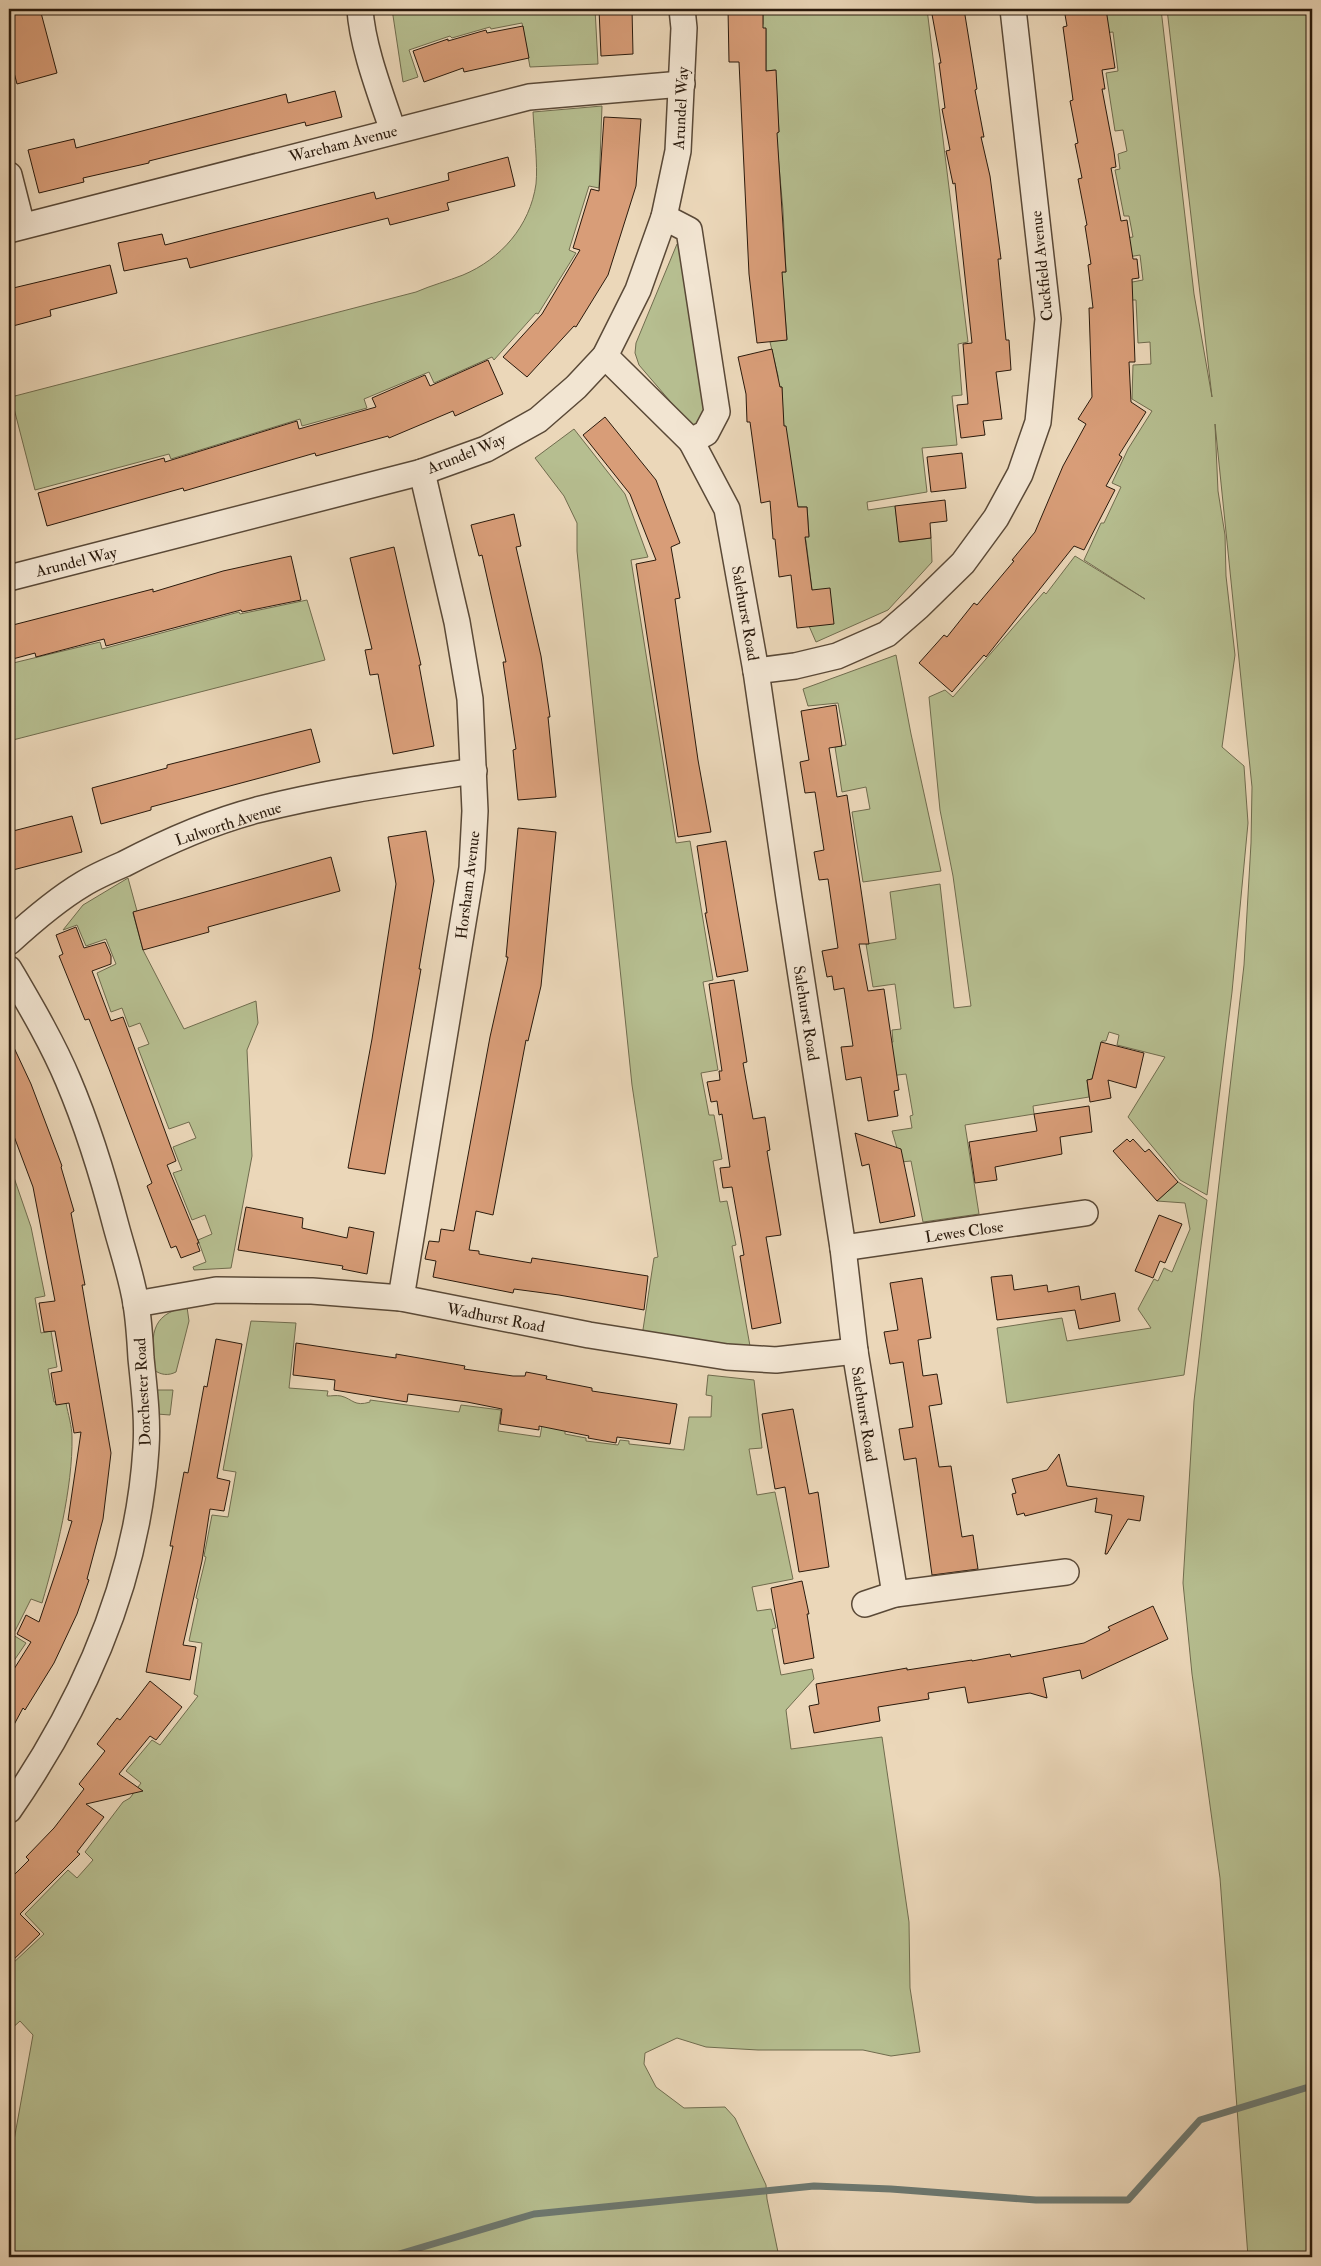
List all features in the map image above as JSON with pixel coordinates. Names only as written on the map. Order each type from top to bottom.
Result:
[{"type":"street","points":[[360,9],[375,74],[393,131]]},
{"type":"street","name":"Arundel Way","points":[[9,578],[422,472],[486,449],[538,420],[576,387],[605,356],[638,290],[664,217],[678,151],[682,84],[682,9]]},
{"type":"street","name":"Cuckfield Avenue","points":[[756,671],[795,666],[837,656],[887,634],[918,607],[962,563],[996,518],[1020,474],[1038,422],[1048,319],[1013,9]]},
{"type":"street","name":"Wareham Avenue","points":[[15,228],[529,98],[682,84]]},
{"type":"street","points":[[9,175],[15,228]]},
{"type":"street","points":[[664,217],[689,230],[717,412],[706,433],[691,441]]},
{"type":"street","name":"Salehurst Road","points":[[605,356],[691,441],[727,509],[756,671],[787,888],[843,1248],[855,1351],[895,1594]]},
{"type":"street","name":"Horsham Avenue","points":[[401,1298],[472,868],[475,811],[470,699],[457,622],[422,472]]},
{"type":"street","name":"Lulworth Avenue","points":[[9,942],[40,915],[83,884],[150,851],[205,827],[256,810],[298,801],[375,786],[474,771]]},
{"type":"street","name":"Dorchester Road","points":[[9,969],[44,1030],[68,1080],[100,1166],[136,1304],[145,1395],[146,1447],[140,1503],[121,1584],[103,1641],[79,1694],[25,1787],[9,1810]]},
{"type":"street","name":"Lewes Close","points":[[843,1248],[1085,1213]]},
{"type":"street","name":"Wadhurst Road","points":[[136,1304],[216,1290],[312,1292],[401,1298],[589,1335],[727,1357],[776,1360],[855,1351]]},
{"type":"street","points":[[865,1604],[895,1594],[1066,1572]]},
{"type":"green space","points":[[392,9],[595,9],[598,64],[530,67],[522,23],[491,29],[490,27],[452,38],[450,36],[409,50],[418,77],[403,82]]},
{"type":"green space","points":[[763,9],[927,9],[968,342],[958,344],[962,395],[952,396],[957,445],[922,448],[927,492],[867,502],[868,510],[895,506],[900,542],[931,538],[932,562],[888,610],[816,642],[809,626],[812,590],[805,537],[809,536],[807,507],[797,507],[783,420],[782,387],[777,387],[778,376],[770,342],[787,339],[782,280],[779,272],[786,272],[776,133],[779,132],[775,70],[766,71],[766,29],[760,29],[763,24]]},
{"type":"green space","points":[[1099,9],[1161,9],[1194,294],[1212,397],[1167,9],[1312,9],[1312,2257],[1248,2257],[1220,1878],[1192,1674],[1183,1583],[1194,1401],[1244,965],[1251,843],[1252,787],[1215,424],[1218,491],[1225,535],[1226,576],[1235,655],[1222,747],[1244,766],[1248,823],[1232,992],[1207,1195],[1180,1180],[1128,1117],[1165,1057],[1117,1045],[1119,1035],[1109,1032],[1106,1041],[1102,1041],[1092,1079],[1087,1080],[1089,1097],[1033,1106],[1034,1114],[965,1125],[979,1214],[923,1222],[911,1161],[901,1162],[892,1131],[912,1128],[910,1116],[913,1115],[906,1074],[881,1077],[877,1045],[893,1042],[892,1030],[901,1029],[895,984],[873,987],[866,944],[896,939],[890,892],[940,884],[954,1008],[971,1006],[953,876],[940,810],[929,697],[945,690],[953,697],[1044,592],[1046,594],[1075,556],[1145,599],[1084,560],[1101,523],[1104,523],[1121,487],[1112,483],[1128,449],[1152,411],[1132,399],[1133,365],[1151,364],[1150,342],[1138,343],[1136,300],[1128,300],[1127,283],[1143,280],[1140,255],[1128,257],[1125,238],[1133,237],[1129,216],[1124,216],[1115,170],[1120,169],[1118,154],[1127,151],[1123,130],[1115,131],[1106,73],[1118,71],[1113,32],[1103,33]]},
{"type":"green space","points":[[602,106],[599,188],[589,186],[569,250],[576,253],[538,314],[536,313],[494,360],[492,357],[434,383],[429,372],[364,399],[367,408],[302,426],[300,419],[171,459],[169,454],[35,490],[11,397],[416,292],[463,275],[490,260],[501,250],[512,239],[527,214],[536,184],[533,112]]},
{"type":"green space","points":[[677,244],[679,245],[706,415],[696,426],[688,422],[639,365],[635,353],[636,343]]},
{"type":"green space","points":[[574,429],[625,494],[648,557],[631,560],[676,843],[690,841],[713,980],[703,982],[718,1070],[701,1073],[709,1115],[714,1115],[722,1159],[713,1161],[720,1202],[727,1201],[736,1245],[732,1246],[750,1346],[642,1336],[654,1258],[658,1257],[632,1085],[577,551],[577,523],[564,496],[535,458]]},
{"type":"green space","points":[[307,600],[325,660],[9,741],[9,664],[100,642],[102,649],[239,612],[240,614]]},
{"type":"green space","points":[[896,655],[941,871],[863,882],[852,812],[870,809],[866,787],[842,792],[835,747],[846,745],[838,703],[808,706],[803,689]]},
{"type":"green space","points":[[128,878],[137,911],[133,913],[143,950],[184,1029],[256,1001],[258,1023],[247,1050],[252,1156],[231,1268],[194,1270],[193,1267],[206,1262],[198,1240],[212,1234],[205,1215],[192,1220],[173,1173],[182,1170],[173,1147],[196,1138],[189,1122],[169,1129],[138,1048],[149,1044],[140,1023],[129,1027],[122,1008],[111,1012],[97,973],[116,964],[106,939],[86,946],[77,925],[63,930],[83,905]]},
{"type":"green space","points":[[9,1163],[31,1227],[45,1296],[35,1298],[41,1333],[51,1331],[57,1367],[48,1369],[54,1402],[66,1403],[71,1424],[72,1457],[67,1499],[58,1543],[42,1603],[31,1599],[13,1635],[26,1643],[9,1668]]},
{"type":"green space","points":[[1178,1182],[1207,1200],[1184,1375],[1007,1403],[997,1328],[1062,1318],[1067,1341],[1151,1328],[1138,1309],[1154,1279],[1158,1281],[1164,1268],[1172,1272],[1190,1229],[1185,1203],[1157,1201]]},
{"type":"green space","points":[[187,1307],[189,1321],[176,1372],[159,1373],[154,1370],[153,1338],[155,1329],[165,1315],[174,1310]]},
{"type":"green space","points":[[251,1321],[296,1323],[289,1388],[328,1391],[327,1396],[341,1396],[360,1404],[370,1402],[370,1400],[459,1412],[461,1405],[501,1410],[498,1431],[540,1437],[542,1425],[565,1430],[565,1434],[586,1438],[586,1441],[618,1445],[620,1440],[629,1441],[629,1444],[684,1450],[689,1417],[711,1417],[712,1396],[706,1395],[708,1375],[754,1380],[762,1448],[749,1449],[757,1495],[775,1492],[793,1579],[752,1587],[757,1611],[771,1609],[776,1628],[772,1629],[781,1675],[812,1669],[814,1679],[786,1710],[791,1749],[882,1737],[909,1922],[910,1988],[920,2052],[891,2056],[863,2050],[758,2050],[706,2047],[677,2038],[645,2053],[644,2064],[656,2087],[684,2108],[725,2107],[735,2118],[766,2185],[767,2199],[779,2257],[755,2257],[719,2252],[690,2257],[9,2257],[9,2168],[33,2035],[20,2021],[9,2031],[9,1961],[12,1964],[44,1934],[25,1914],[68,1870],[77,1878],[93,1860],[85,1852],[123,1802],[130,1798],[141,1783],[126,1771],[152,1740],[160,1745],[198,1696],[194,1694],[202,1643],[189,1641],[198,1599],[196,1598],[206,1557],[204,1556],[212,1515],[228,1517],[236,1472],[223,1470]]},
{"type":"green space","points":[[156,1390],[173,1390],[170,1415],[157,1414]]},
{"type":"building","points":[[9,9],[40,9],[57,73],[17,84],[9,53]]},
{"type":"building","points":[[599,9],[632,9],[633,54],[601,56]]},
{"type":"building","points":[[728,9],[763,9],[763,28],[766,28],[766,71],[776,70],[779,132],[777,133],[786,272],[782,272],[787,340],[757,343],[749,274],[739,62],[729,62]]},
{"type":"building","points":[[931,9],[964,9],[977,89],[975,90],[984,137],[981,137],[990,176],[1001,259],[998,259],[1006,340],[1009,340],[1011,370],[996,372],[1002,419],[983,421],[985,435],[961,438],[957,405],[968,404],[963,344],[972,343],[955,183],[953,184],[946,151],[950,150],[942,109],[945,108],[939,63],[941,63]]},
{"type":"building","points":[[1064,9],[1106,9],[1115,68],[1102,70],[1105,89],[1102,89],[1116,167],[1111,168],[1121,221],[1127,220],[1133,259],[1137,259],[1139,278],[1132,279],[1135,362],[1129,362],[1131,402],[1146,412],[1119,455],[1122,457],[1106,486],[1115,490],[1084,550],[1074,546],[986,657],[984,655],[952,692],[919,663],[944,635],[947,637],[974,603],[977,605],[1014,561],[1012,560],[1035,532],[1063,466],[1086,424],[1078,419],[1092,397],[1089,308],[1093,308],[1088,265],[1091,264],[1085,226],[1087,225],[1078,179],[1082,178],[1075,144],[1078,143],[1070,101],[1073,100],[1063,27],[1067,26]]},
{"type":"building","points":[[523,26],[529,58],[464,72],[463,68],[424,82],[413,51],[448,39],[448,41],[486,30],[487,33]]},
{"type":"building","points":[[335,91],[342,117],[306,126],[305,122],[149,161],[149,163],[83,178],[84,182],[39,193],[28,150],[74,139],[76,148],[286,94],[288,103]]},
{"type":"building","points":[[604,117],[641,119],[636,186],[608,275],[576,327],[574,326],[527,377],[503,357],[542,314],[580,250],[573,248],[591,189],[599,191]]},
{"type":"building","points":[[508,157],[515,186],[447,203],[449,210],[390,225],[388,218],[190,268],[187,258],[124,271],[118,243],[162,234],[165,245],[374,192],[376,199],[449,180],[448,173]]},
{"type":"building","points":[[110,265],[117,293],[50,310],[51,316],[9,327],[9,289]]},
{"type":"building","points":[[772,349],[780,387],[782,387],[784,426],[786,426],[798,507],[807,507],[809,537],[805,537],[812,590],[830,588],[834,624],[797,628],[791,575],[779,577],[770,501],[761,503],[750,422],[747,422],[746,394],[738,357]]},
{"type":"building","points":[[488,360],[503,394],[455,416],[453,411],[389,438],[388,436],[316,456],[315,453],[184,491],[183,488],[47,526],[38,493],[164,458],[165,462],[297,421],[299,429],[376,407],[372,398],[425,375],[430,386]]},
{"type":"building","points":[[605,417],[656,480],[680,543],[671,547],[680,598],[675,599],[698,760],[711,832],[678,837],[636,564],[656,560],[630,494],[583,435]]},
{"type":"building","points":[[962,453],[966,488],[931,492],[927,457]]},
{"type":"building","points":[[945,500],[947,521],[930,523],[931,538],[899,542],[895,506]]},
{"type":"building","points":[[514,514],[521,546],[516,547],[541,656],[550,717],[548,717],[556,797],[518,800],[513,750],[516,749],[503,662],[506,662],[482,555],[479,556],[471,525]]},
{"type":"building","points":[[394,547],[421,665],[419,665],[434,746],[393,754],[378,674],[370,675],[365,650],[372,649],[350,558]]},
{"type":"building","points":[[291,556],[301,600],[242,612],[241,610],[106,646],[104,639],[36,657],[35,653],[9,660],[9,626],[153,589],[153,592],[223,571]]},
{"type":"building","points":[[836,705],[842,746],[829,748],[837,797],[847,795],[869,944],[859,944],[868,991],[884,989],[899,1090],[894,1091],[898,1116],[868,1121],[861,1077],[846,1080],[841,1047],[853,1046],[844,988],[834,990],[832,976],[827,977],[822,951],[838,948],[828,879],[819,880],[814,852],[824,850],[815,792],[805,793],[800,762],[809,760],[801,711]]},
{"type":"building","points":[[311,729],[320,762],[151,807],[151,810],[101,824],[92,788],[167,768],[167,765]]},
{"type":"building","points":[[72,816],[82,852],[9,871],[9,832]]},
{"type":"building","points":[[518,828],[556,832],[541,986],[528,1041],[526,1040],[493,1215],[476,1211],[469,1250],[479,1251],[479,1254],[531,1263],[532,1258],[648,1276],[644,1310],[514,1289],[513,1293],[433,1277],[436,1261],[425,1259],[429,1241],[439,1242],[441,1229],[454,1231],[490,1037],[508,957],[506,957]]},
{"type":"building","points":[[426,831],[434,881],[419,969],[421,969],[385,1174],[348,1168],[372,1039],[396,884],[388,837]]},
{"type":"building","points":[[726,841],[748,971],[717,977],[705,913],[707,913],[697,846]]},
{"type":"building","points":[[331,857],[340,891],[208,927],[209,932],[143,950],[133,912]]},
{"type":"building","points":[[76,927],[84,948],[105,942],[111,956],[111,964],[92,971],[111,1021],[123,1017],[176,1161],[167,1165],[199,1243],[197,1243],[200,1251],[181,1258],[176,1246],[171,1248],[147,1186],[152,1183],[109,1069],[89,1019],[85,1020],[59,956],[63,954],[56,935]]},
{"type":"building","points":[[734,980],[747,1062],[743,1063],[753,1119],[765,1117],[770,1150],[767,1151],[781,1235],[766,1237],[781,1323],[752,1329],[740,1256],[744,1255],[732,1187],[723,1188],[720,1168],[730,1167],[722,1114],[719,1115],[717,1101],[711,1102],[707,1082],[720,1080],[719,1071],[722,1071],[709,984]]},
{"type":"building","points":[[9,1037],[31,1084],[62,1166],[74,1211],[71,1213],[85,1285],[82,1285],[111,1453],[103,1519],[87,1579],[89,1580],[77,1614],[54,1663],[25,1710],[23,1708],[9,1734],[9,1677],[31,1642],[17,1634],[26,1615],[39,1622],[62,1554],[72,1521],[68,1520],[81,1432],[74,1433],[69,1403],[56,1405],[51,1373],[62,1371],[55,1331],[44,1332],[39,1303],[55,1301],[33,1187],[9,1123]]},
{"type":"building","points":[[1101,1042],[1144,1053],[1136,1088],[1108,1080],[1111,1098],[1090,1102],[1087,1080],[1092,1079]]},
{"type":"building","points":[[1089,1106],[1092,1132],[1060,1137],[1062,1154],[995,1167],[997,1180],[975,1183],[969,1142],[1037,1131],[1034,1114]]},
{"type":"building","points":[[855,1133],[901,1149],[915,1216],[880,1223],[869,1164],[862,1166]]},
{"type":"building","points":[[1127,1139],[1130,1142],[1133,1139],[1145,1152],[1149,1149],[1178,1182],[1157,1201],[1113,1151]]},
{"type":"building","points":[[246,1207],[303,1218],[302,1228],[347,1238],[349,1227],[374,1232],[367,1274],[342,1269],[343,1266],[238,1250]]},
{"type":"building","points":[[1159,1215],[1182,1224],[1165,1263],[1160,1261],[1153,1278],[1135,1271]]},
{"type":"building","points":[[1012,1275],[1014,1290],[1047,1285],[1048,1292],[1079,1286],[1081,1300],[1115,1293],[1120,1321],[1079,1329],[1075,1310],[997,1320],[991,1277]]},
{"type":"building","points":[[922,1278],[931,1338],[918,1340],[923,1376],[937,1374],[942,1404],[929,1406],[939,1467],[951,1466],[962,1537],[973,1535],[978,1569],[932,1575],[916,1458],[904,1460],[899,1429],[913,1427],[903,1362],[890,1364],[884,1332],[898,1330],[890,1283]]},
{"type":"building","points":[[216,1339],[242,1344],[217,1478],[230,1481],[224,1511],[210,1509],[202,1561],[183,1645],[196,1647],[190,1680],[146,1672],[173,1546],[170,1546],[184,1472],[188,1473],[204,1386],[207,1387]]},
{"type":"building","points":[[296,1343],[396,1358],[396,1354],[465,1366],[464,1369],[513,1376],[525,1376],[526,1372],[547,1376],[546,1379],[592,1388],[592,1391],[677,1404],[670,1444],[617,1437],[616,1443],[539,1426],[539,1430],[500,1424],[502,1409],[467,1402],[408,1394],[407,1402],[334,1390],[335,1380],[293,1375]]},
{"type":"building","points":[[793,1409],[809,1494],[818,1492],[829,1567],[799,1572],[785,1487],[775,1489],[762,1414]]},
{"type":"building","points":[[1059,1454],[1067,1486],[1144,1496],[1140,1521],[1128,1519],[1107,1554],[1105,1554],[1112,1515],[1095,1512],[1097,1498],[1025,1516],[1024,1513],[1017,1515],[1012,1494],[1016,1493],[1012,1479],[1047,1470]]},
{"type":"building","points":[[802,1581],[809,1614],[807,1614],[814,1658],[784,1664],[771,1588]]},
{"type":"building","points":[[1153,1606],[1168,1639],[1082,1679],[1080,1670],[1043,1678],[1047,1698],[1030,1693],[968,1703],[965,1687],[928,1693],[929,1699],[878,1707],[880,1721],[814,1733],[809,1706],[819,1704],[816,1684],[907,1668],[907,1670],[1010,1654],[1011,1657],[1084,1643],[1110,1630],[1108,1627]]},
{"type":"building","points":[[150,1681],[182,1707],[156,1740],[150,1736],[119,1774],[143,1791],[86,1804],[104,1817],[77,1852],[80,1854],[20,1914],[40,1934],[9,1964],[9,1880],[29,1860],[26,1857],[54,1828],[84,1789],[79,1784],[105,1751],[97,1744],[117,1718],[120,1720]]},
{"type":"waterway","points":[[389,2257],[534,2214],[814,2186],[891,2189],[1036,2200],[1128,2200],[1200,2120],[1312,2086]]}]
